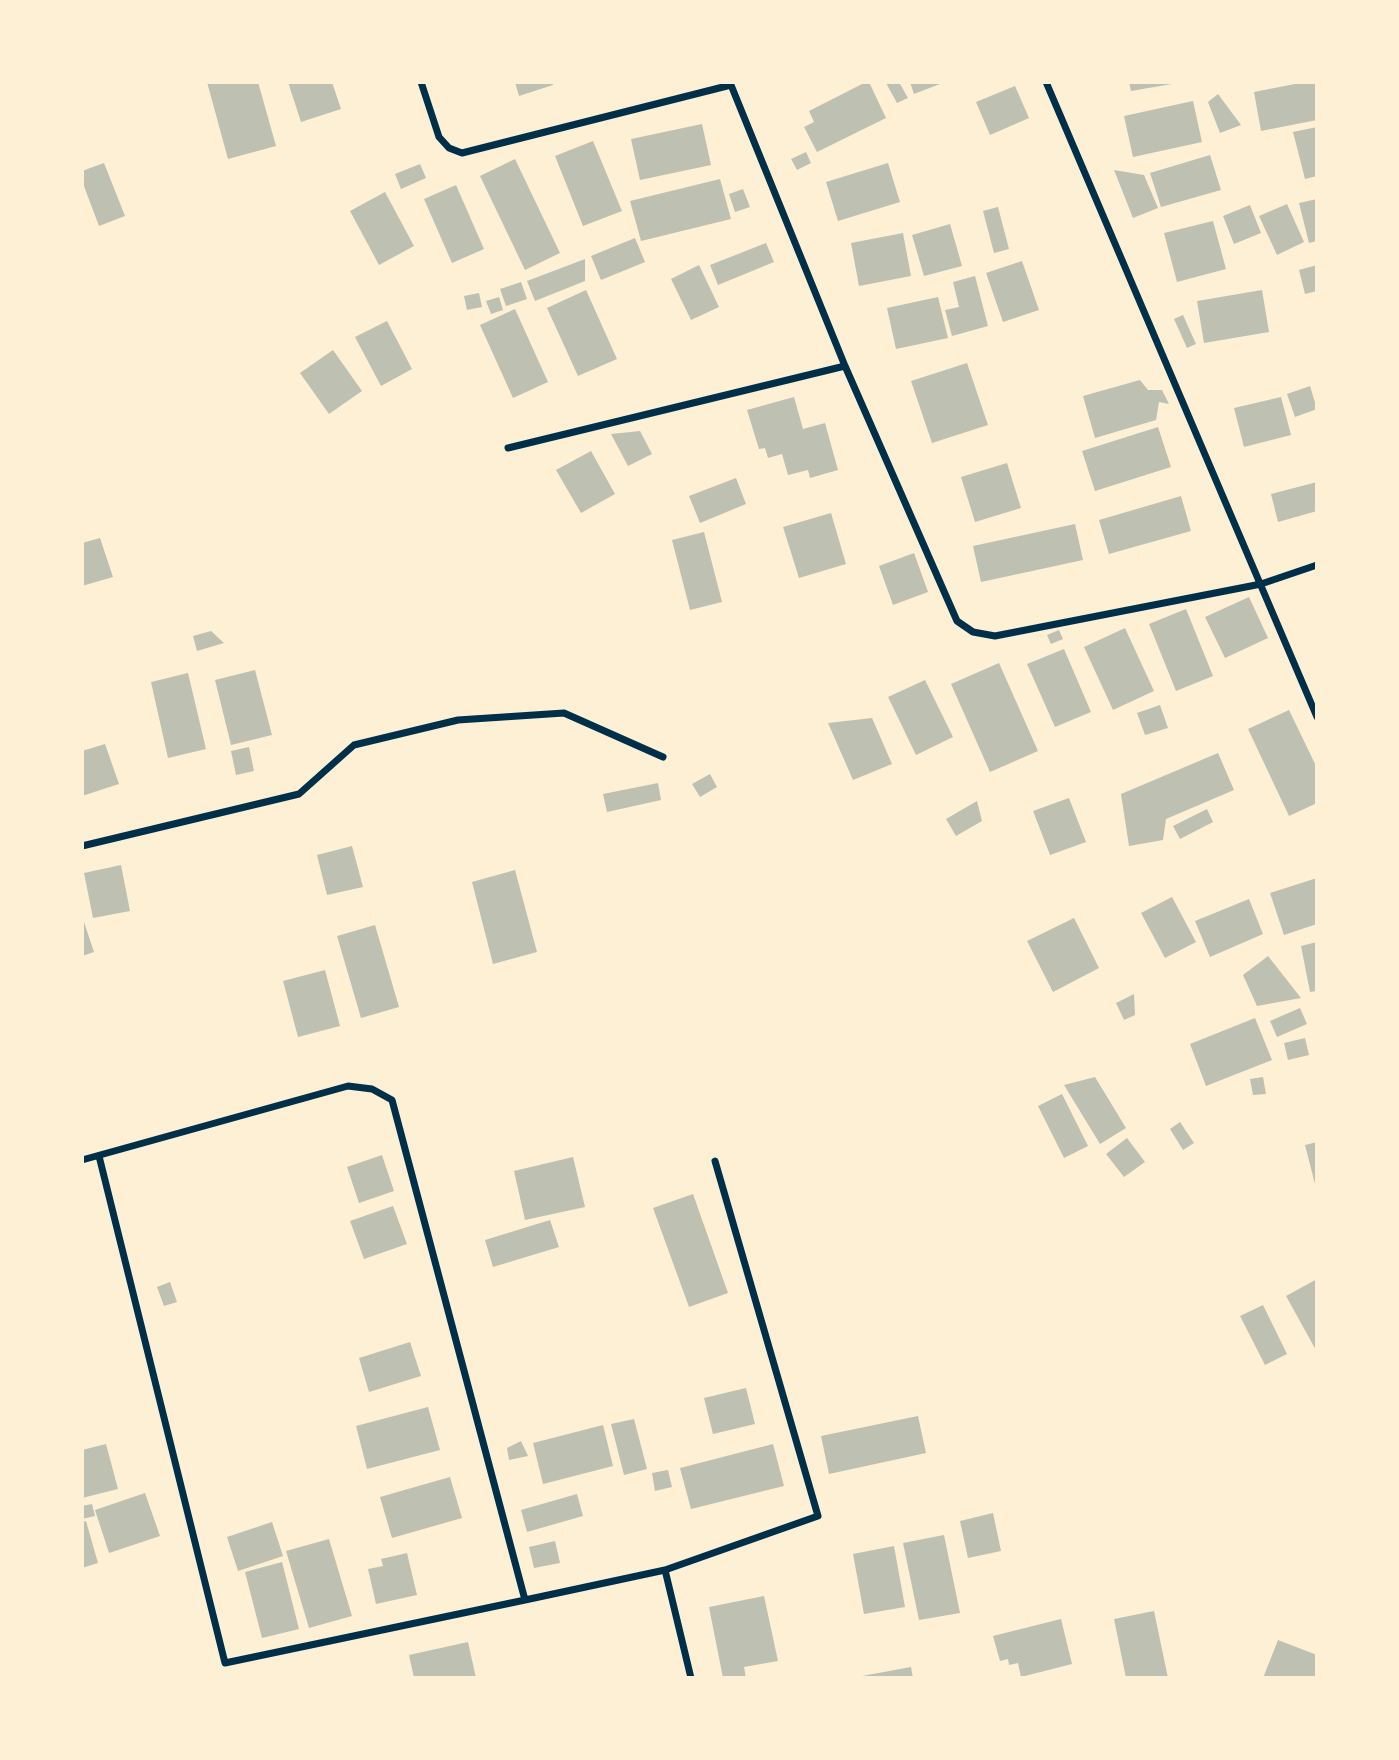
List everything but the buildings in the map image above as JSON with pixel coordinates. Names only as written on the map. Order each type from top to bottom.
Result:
[{"type":"street","points":[[421,82],[439,137],[449,148],[462,153],[731,84],[845,366],[957,621],[973,632],[995,636],[1261,584],[1317,565]]},
{"type":"street","points":[[1046,82],[1317,717]]},
{"type":"street","points":[[508,447],[845,366]]},
{"type":"street","points":[[82,846],[299,794],[354,745],[458,720],[564,713],[663,757]]},
{"type":"street","points":[[82,1160],[348,1086],[372,1089],[392,1100],[525,1600]]},
{"type":"street","points":[[99,1156],[225,1663],[666,1570],[818,1516],[715,1161]]},
{"type":"street","points":[[666,1570],[691,1678]]}]
